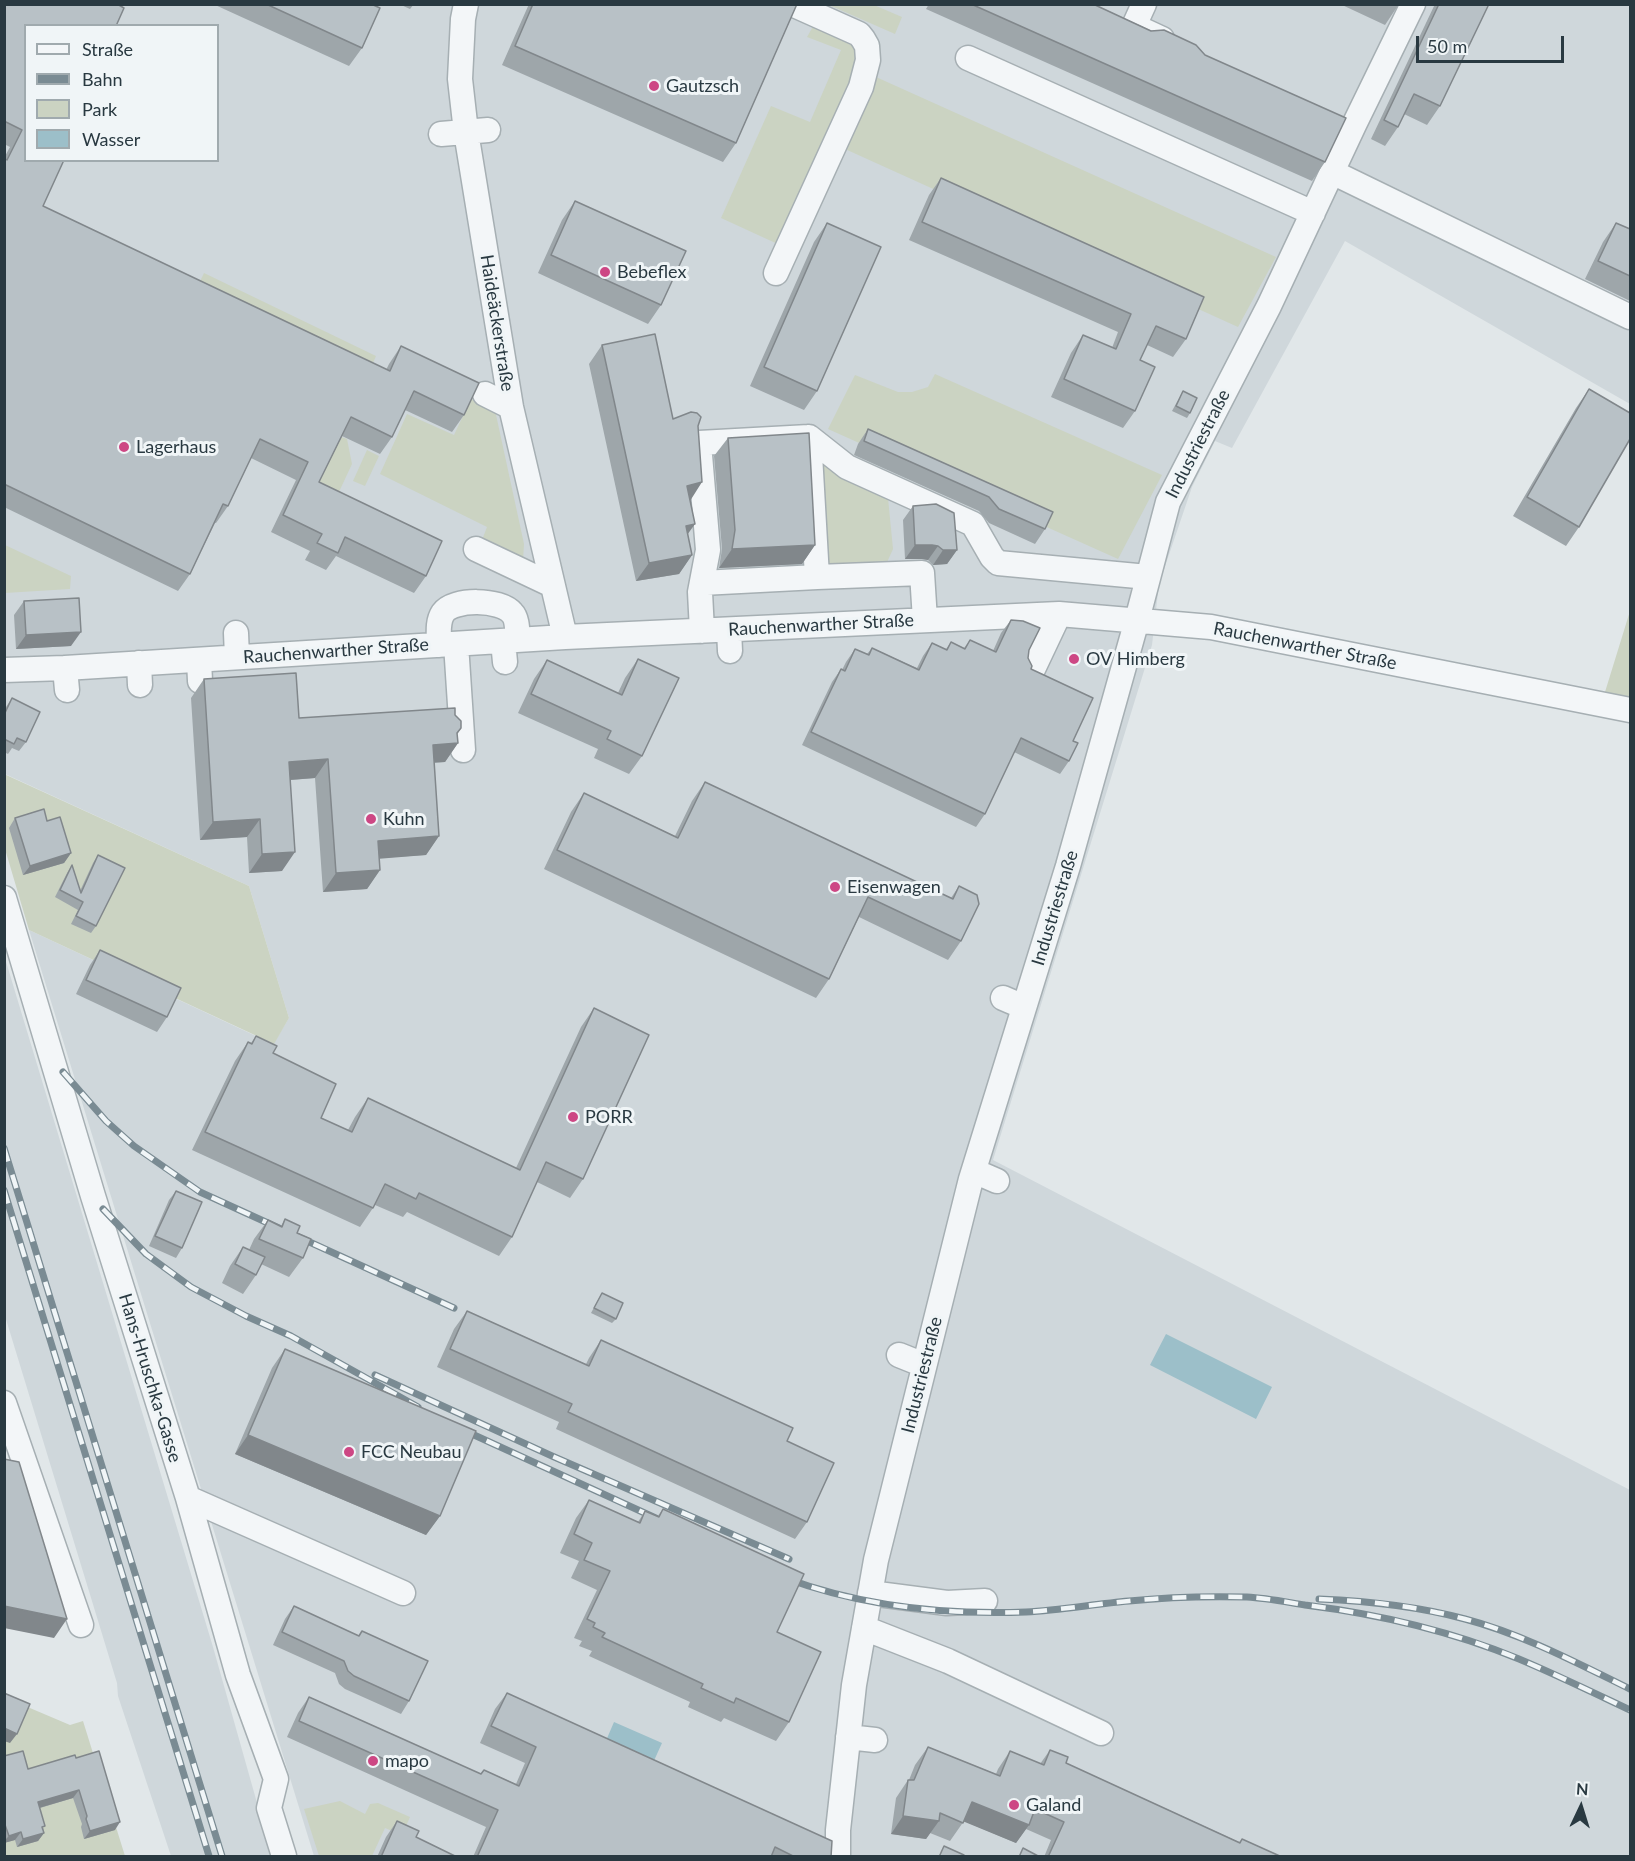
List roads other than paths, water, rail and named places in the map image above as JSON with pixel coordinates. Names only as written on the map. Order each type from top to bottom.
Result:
[{"type":"street","name":"Haideäckerstraße","points":[[466,4],[462,20],[460,79],[477,131],[511,407],[565,638]]},
{"type":"street","points":[[776,273],[861,87],[868,60],[867,46],[859,34],[792,4]]},
{"type":"street","points":[[1144,4],[1134,26],[1186,50]]},
{"type":"street","name":"Industriestraße","points":[[838,1857],[834,1767],[848,1737],[854,1684],[876,1560],[885,1475],[924,1365],[974,1171],[1014,1002],[1068,866],[1137,620],[1177,465],[1215,392],[1269,306],[1349,134],[1413,4]]},
{"type":"street","points":[[968,58],[1313,213]]},
{"type":"street","points":[[441,134],[477,131]]},
{"type":"street","points":[[1332,172],[1630,317]]},
{"type":"street","points":[[486,394],[511,407]]},
{"type":"street","points":[[810,437],[817,577]]},
{"type":"street","points":[[702,631],[700,592],[708,550],[699,443],[810,437],[847,467],[973,524],[992,557],[998,562],[1148,577]]},
{"type":"street","points":[[476,549],[552,585]]},
{"type":"street","points":[[702,583],[922,573],[925,620]]},
{"type":"street","points":[[464,750],[448,645],[436,613],[453,605],[496,603],[514,614],[509,648]]},
{"type":"street","points":[[1033,669],[1059,614]]},
{"type":"street","name":"Rauchenwarther Straße","points":[[4,670],[66,679],[200,670],[237,657],[448,645],[509,648],[565,638],[702,631],[730,640],[925,620],[1059,614],[1211,627],[1630,710]]},
{"type":"street","points":[[236,633],[237,657]]},
{"type":"street","name":"Hans-Hruschka-Gasse","points":[[4,898],[93,1196],[188,1498],[238,1675],[271,1741],[276,1779],[269,1808],[284,1857]]},
{"type":"street","points":[[974,1171],[997,1181]]},
{"type":"street","points":[[899,1355],[924,1365]]},
{"type":"street","points":[[4,1403],[81,1625]]},
{"type":"street","points":[[188,1498],[404,1593]]},
{"type":"street","points":[[870,1593],[948,1603],[986,1601]]},
{"type":"street","points":[[864,1628],[948,1661],[1101,1733]]},
{"type":"street","points":[[848,1737],[875,1740]]},
{"type":"water","points":[[1166,1334],[1272,1387],[1256,1419],[1150,1365]]},
{"type":"water","points":[[614,1722],[662,1743],[652,1765],[605,1743]]},
{"type":"railway","points":[[63,1072],[106,1121],[134,1146],[200,1192],[454,1308]]},
{"type":"railway","points":[[4,1148],[222,1856]]},
{"type":"railway","points":[[4,1190],[209,1856]]},
{"type":"railway","points":[[103,1209],[146,1254],[191,1287],[246,1316],[291,1336],[418,1407]]},
{"type":"railway","points":[[375,1375],[552,1456],[789,1559]]},
{"type":"railway","points":[[461,1429],[660,1520]]},
{"type":"railway","points":[[785,1578],[843,1596],[874,1602],[965,1612],[1026,1612],[1144,1600],[1217,1597],[1261,1598],[1332,1609],[1414,1625],[1467,1640],[1533,1665],[1630,1710]]},
{"type":"railway","points":[[1319,1599],[1392,1605],[1429,1611],[1486,1625],[1570,1659],[1630,1689]]},
{"type":"place","name":"Gautzsch","points":[[654,86]]},
{"type":"place","name":"Bebeflex","points":[[605,272]]},
{"type":"place","name":"Lagerhaus","points":[[124,447]]},
{"type":"place","name":"OV Himberg","points":[[1074,659]]},
{"type":"place","name":"Kuhn","points":[[371,819]]},
{"type":"place","name":"Eisenwagen","points":[[835,887]]},
{"type":"place","name":"PORR","points":[[573,1117]]},
{"type":"place","name":"FCC Neubau","points":[[349,1452]]},
{"type":"place","name":"mapo","points":[[373,1761]]},
{"type":"place","name":"Galand","points":[[1014,1805]]}]
